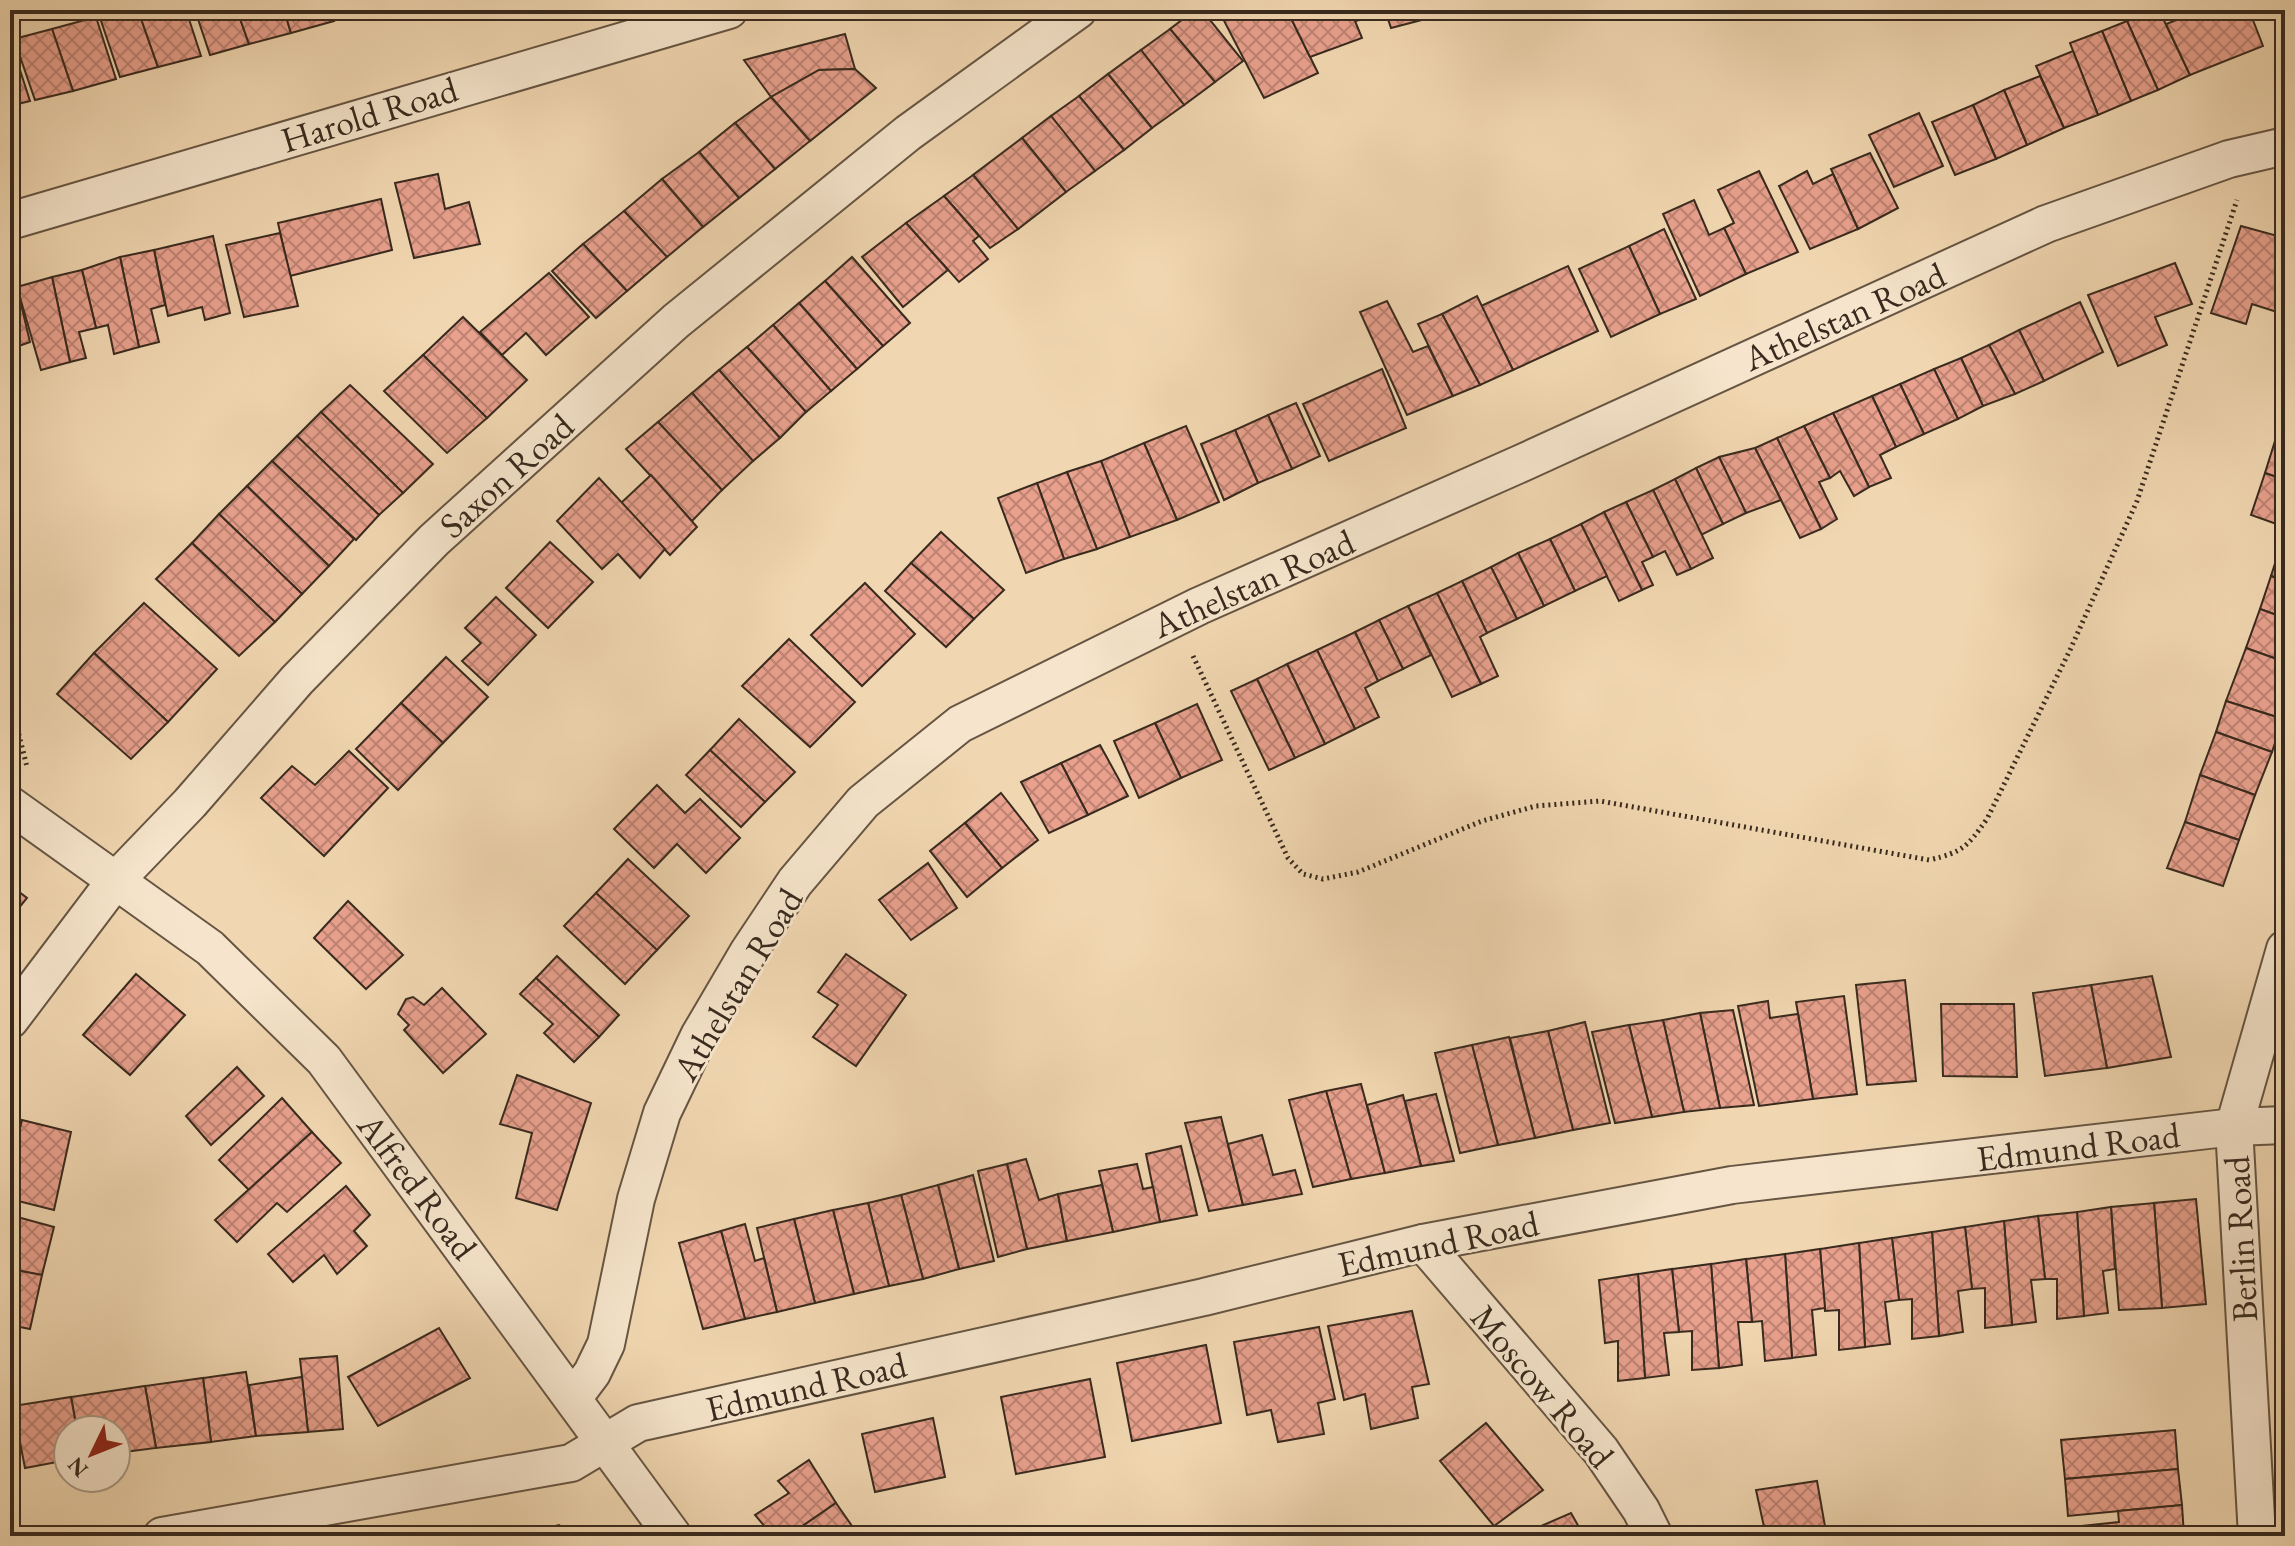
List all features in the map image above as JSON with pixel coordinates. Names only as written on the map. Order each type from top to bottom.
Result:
[{"type":"street","name":"Harold Road","points":[[10,221],[684,20],[729,10]]},
{"type":"street","name":"Saxon Road","points":[[10,1020],[115,881],[190,803],[297,680],[434,540],[664,331],[908,133],[1078,10]]},
{"type":"street","name":"Athelstan Road","points":[[574,1397],[592,1373],[606,1344],[636,1199],[662,1113],[699,1036],[749,951],[795,882],[863,802],[960,724],[1175,617],[2046,224],[2229,159],[2285,146]]},
{"type":"street","points":[[13,807],[115,881]]},
{"type":"street","name":"Alfred Road","points":[[115,881],[210,948],[324,1060],[673,1536]]},
{"type":"street","name":"Berlin Road","points":[[2257,1536],[2234,1127],[2285,949]]},
{"type":"street","name":"Edmund Road","points":[[162,1536],[571,1463],[638,1423],[1204,1297],[1423,1243],[1732,1185],[2234,1127],[2285,1125]]},
{"type":"street","name":"Moscow Road","points":[[1423,1243],[1601,1451],[1641,1510],[1654,1536]]},
{"type":"path","points":[[1175,617],[1288,858],[1303,874],[1323,879],[1358,872],[1482,821],[1569,802],[1600,801],[1929,860],[1958,853],[1987,819],[2070,650],[2137,501],[2237,201]]},
{"type":"path","points":[[10,699],[29,762],[13,807]]},
{"type":"building","points":[[138,10],[158,67],[120,77],[99,15]]},
{"type":"building","points":[[138,10],[186,10],[201,56],[158,67]]},
{"type":"building","points":[[195,10],[237,10],[249,44],[210,55]]},
{"type":"building","points":[[237,10],[284,10],[291,33],[249,44]]},
{"type":"building","points":[[284,10],[330,10],[334,21],[291,33]]},
{"type":"building","points":[[335,10],[371,10],[337,18]]},
{"type":"building","points":[[1195,10],[1202,10],[1243,61],[1215,82],[1170,29]]},
{"type":"building","points":[[1287,10],[1318,73],[1264,98],[1219,11]]},
{"type":"building","points":[[1287,10],[1381,10],[1383,15],[1355,21],[1362,38],[1310,57]]},
{"type":"building","points":[[1385,10],[1460,10],[1391,28]]},
{"type":"building","points":[[2159,10],[2190,75],[2158,90],[2127,21]]},
{"type":"building","points":[[2203,10],[2249,10],[2263,46],[2190,75],[2166,24]]},
{"type":"building","points":[[2281,10],[2285,10],[2285,73],[2280,73]]},
{"type":"building","points":[[96,17],[116,79],[73,91],[52,29]]},
{"type":"building","points":[[2127,21],[2158,90],[2131,101],[2102,31]]},
{"type":"building","points":[[52,29],[73,91],[35,100],[14,39]]},
{"type":"building","points":[[1170,29],[1215,82],[1184,105],[1141,50]]},
{"type":"building","points":[[2102,31],[2131,101],[2098,115],[2070,43]]},
{"type":"building","points":[[845,34],[855,69],[819,70],[771,97],[744,60]]},
{"type":"building","points":[[10,39],[30,101],[10,106]]},
{"type":"building","points":[[1141,50],[1184,105],[1152,128],[1108,74]]},
{"type":"building","points":[[2073,51],[2098,115],[2064,128],[2036,66]]},
{"type":"building","points":[[855,69],[876,88],[810,141],[771,97],[819,70]]},
{"type":"building","points":[[1108,74],[1152,128],[1124,150],[1079,96]]},
{"type":"building","points":[[2040,76],[2064,128],[2027,145],[2004,90]]},
{"type":"building","points":[[2004,90],[2027,145],[1996,159],[1973,105]]},
{"type":"building","points":[[1079,96],[1124,150],[1095,171],[1051,116]]},
{"type":"building","points":[[771,97],[810,141],[775,169],[735,123]]},
{"type":"building","points":[[1973,105],[1996,159],[1955,175],[1932,122]]},
{"type":"building","points":[[1919,113],[1943,166],[1894,187],[1869,135]]},
{"type":"building","points":[[1051,116],[1095,171],[1066,192],[1022,138]]},
{"type":"building","points":[[735,123],[775,169],[739,198],[699,152]]},
{"type":"building","points":[[1022,138],[1066,192],[1018,229],[973,175]]},
{"type":"building","points":[[699,152],[739,198],[703,227],[662,179]]},
{"type":"building","points":[[1870,153],[1898,208],[1858,229],[1831,169]]},
{"type":"building","points":[[1759,171],[1798,252],[1746,274],[1724,228],[1734,223],[1718,190]]},
{"type":"building","points":[[1807,171],[1813,184],[1833,174],[1858,229],[1810,249],[1779,186]]},
{"type":"building","points":[[438,174],[445,209],[469,202],[480,244],[414,258],[395,183]]},
{"type":"building","points":[[973,175],[1018,229],[990,248],[944,196]]},
{"type":"building","points":[[662,179],[703,227],[667,257],[624,211]]},
{"type":"building","points":[[944,196],[979,236],[973,241],[988,259],[959,282],[906,223]]},
{"type":"building","points":[[381,199],[392,250],[290,276],[278,223]]},
{"type":"building","points":[[1694,200],[1709,235],[1724,228],[1746,274],[1700,296],[1663,214]]},
{"type":"building","points":[[624,211],[667,257],[627,291],[583,244]]},
{"type":"building","points":[[906,223],[948,270],[903,307],[862,257]]},
{"type":"building","points":[[2241,226],[2285,238],[2285,291],[2277,312],[2252,304],[2246,324],[2211,313]]},
{"type":"building","points":[[1664,229],[1696,299],[1660,314],[1629,246]]},
{"type":"building","points":[[280,233],[298,306],[244,317],[226,245]]},
{"type":"building","points":[[213,236],[230,313],[205,320],[202,307],[168,316],[154,250]]},
{"type":"building","points":[[583,244],[627,291],[596,318],[552,271]]},
{"type":"building","points":[[1629,246],[1660,314],[1611,337],[1579,269]]},
{"type":"building","points":[[154,250],[165,305],[151,309],[159,342],[139,347],[120,257]]},
{"type":"building","points":[[120,257],[139,347],[114,354],[108,325],[96,328],[82,270]]},
{"type":"building","points":[[852,257],[910,323],[883,346],[825,281]]},
{"type":"building","points":[[2175,263],[2192,304],[2155,317],[2167,345],[2118,366],[2088,295]]},
{"type":"building","points":[[1568,266],[1598,331],[1513,370],[1481,306]]},
{"type":"building","points":[[82,270],[96,328],[79,332],[86,358],[70,362],[52,277]]},
{"type":"building","points":[[549,273],[589,317],[546,355],[526,333],[502,355],[480,332]]},
{"type":"building","points":[[52,277],[70,362],[41,370],[17,287]]},
{"type":"building","points":[[825,281],[883,346],[857,369],[799,303]]},
{"type":"building","points":[[17,287],[30,342],[13,348],[20,376],[10,379],[10,289]]},
{"type":"building","points":[[1477,296],[1513,370],[1480,385],[1442,314]]},
{"type":"building","points":[[1387,301],[1413,352],[1428,346],[1453,396],[1407,415],[1360,312]]},
{"type":"building","points":[[2080,302],[2103,352],[2044,381],[2019,330]]},
{"type":"building","points":[[799,303],[857,369],[831,391],[773,325]]},
{"type":"building","points":[[1442,314],[1480,385],[1453,396],[1418,324]]},
{"type":"building","points":[[463,317],[527,380],[487,418],[423,355]]},
{"type":"building","points":[[773,325],[831,391],[806,412],[747,347]]},
{"type":"building","points":[[2019,330],[2044,381],[2015,394],[1989,345]]},
{"type":"building","points":[[1989,345],[2015,394],[1983,406],[1961,358]]},
{"type":"building","points":[[747,347],[806,412],[780,438],[719,370]]},
{"type":"building","points":[[423,355],[487,418],[447,453],[384,391]]},
{"type":"building","points":[[1961,358],[1983,406],[1958,419],[1934,369]]},
{"type":"building","points":[[1382,369],[1406,428],[1329,461],[1303,404]]},
{"type":"building","points":[[1934,369],[1958,419],[1924,434],[1900,384]]},
{"type":"building","points":[[719,370],[780,438],[753,461],[692,393]]},
{"type":"building","points":[[1900,384],[1924,434],[1896,447],[1872,396]]},
{"type":"building","points":[[350,385],[433,464],[403,493],[321,412]]},
{"type":"building","points":[[692,393],[753,461],[722,490],[658,422]]},
{"type":"building","points":[[1872,396],[1896,447],[1880,455],[1891,478],[1869,487],[1833,413]]},
{"type":"building","points":[[1296,403],[1320,456],[1292,469],[1268,415]]},
{"type":"building","points":[[2285,409],[2285,480],[2265,473]]},
{"type":"building","points":[[321,412],[403,493],[379,515],[297,436]]},
{"type":"building","points":[[1833,413],[1869,487],[1854,496],[1840,471],[1830,478],[1804,426]]},
{"type":"building","points":[[1268,415],[1292,469],[1258,483],[1235,430]]},
{"type":"building","points":[[658,422],[722,490],[692,521],[626,449]]},
{"type":"building","points":[[1186,426],[1219,502],[1177,520],[1144,443]]},
{"type":"building","points":[[1804,426],[1830,478],[1819,482],[1837,519],[1821,529],[1777,438]]},
{"type":"building","points":[[1235,430],[1258,483],[1224,500],[1201,444]]},
{"type":"building","points":[[297,436],[379,515],[356,540],[272,461]]},
{"type":"building","points":[[1777,438],[1821,529],[1800,538],[1755,448]]},
{"type":"building","points":[[1144,443],[1177,520],[1130,537],[1101,461]]},
{"type":"building","points":[[1755,448],[1781,500],[1746,513],[1719,457]]},
{"type":"building","points":[[1719,457],[1746,513],[1723,524],[1696,468]]},
{"type":"building","points":[[272,461],[354,539],[329,566],[247,486]]},
{"type":"building","points":[[1101,461],[1130,537],[1097,549],[1067,472]]},
{"type":"building","points":[[1696,468],[1723,524],[1701,535],[1675,479]]},
{"type":"building","points":[[1067,472],[1097,549],[1064,559],[1037,483]]},
{"type":"building","points":[[2265,473],[2285,480],[2285,527],[2251,515]]},
{"type":"building","points":[[651,475],[697,527],[670,555],[621,503]]},
{"type":"building","points":[[599,478],[665,549],[640,578],[618,554],[602,569],[557,521]]},
{"type":"building","points":[[1675,479],[1713,558],[1691,569],[1653,490]]},
{"type":"building","points":[[1037,483],[1064,559],[1026,573],[998,498]]},
{"type":"building","points":[[247,486],[329,566],[302,594],[219,514]]},
{"type":"building","points":[[1653,490],[1691,569],[1677,575],[1665,551],[1653,557],[1626,502]]},
{"type":"building","points":[[1626,502],[1653,557],[1642,562],[1653,585],[1642,590],[1604,512]]},
{"type":"building","points":[[1604,512],[1642,590],[1619,601],[1581,524]]},
{"type":"building","points":[[219,514],[302,594],[275,622],[192,543]]},
{"type":"building","points":[[1581,524],[1607,576],[1575,591],[1550,539]]},
{"type":"building","points":[[941,532],[1004,590],[974,619],[911,563]]},
{"type":"building","points":[[1550,539],[1575,591],[1544,606],[1518,553]]},
{"type":"building","points":[[550,542],[593,582],[548,628],[506,588]]},
{"type":"building","points":[[192,543],[275,622],[239,656],[156,579]]},
{"type":"building","points":[[2281,545],[2285,547],[2285,581],[2271,576]]},
{"type":"building","points":[[1518,553],[1544,606],[1517,619],[1491,567]]},
{"type":"building","points":[[911,563],[974,619],[946,647],[885,591]]},
{"type":"building","points":[[1491,567],[1517,619],[1487,633],[1462,581]]},
{"type":"building","points":[[2271,576],[2285,581],[2285,618],[2260,609]]},
{"type":"building","points":[[1462,581],[1487,633],[1480,637],[1498,676],[1481,684],[1437,593]]},
{"type":"building","points":[[865,583],[915,634],[862,686],[811,635]]},
{"type":"building","points":[[1437,593],[1481,684],[1452,697],[1408,606]]},
{"type":"building","points":[[496,597],[536,635],[488,685],[462,661],[481,643],[465,628]]},
{"type":"building","points":[[144,603],[217,669],[168,722],[94,653]]},
{"type":"building","points":[[1408,606],[1431,655],[1403,669],[1379,620]]},
{"type":"building","points":[[2260,609],[2285,618],[2285,662],[2246,648]]},
{"type":"building","points":[[1379,620],[1403,669],[1378,681],[1355,632]]},
{"type":"building","points":[[1355,632],[1378,681],[1365,688],[1379,717],[1355,729],[1317,650]]},
{"type":"building","points":[[789,639],[855,702],[810,747],[742,686]]},
{"type":"building","points":[[2246,648],[2285,662],[2283,719],[2226,701]]},
{"type":"building","points":[[1317,650],[1355,729],[1325,744],[1287,664]]},
{"type":"building","points":[[94,653],[168,722],[131,759],[57,694]]},
{"type":"building","points":[[446,657],[488,697],[443,743],[401,703]]},
{"type":"building","points":[[1287,664],[1325,744],[1295,758],[1257,679]]},
{"type":"building","points":[[1257,679],[1295,758],[1269,770],[1231,691]]},
{"type":"building","points":[[2226,701],[2283,719],[2272,752],[2216,732]]},
{"type":"building","points":[[401,703],[443,743],[398,790],[356,749]]},
{"type":"building","points":[[1197,704],[1222,760],[1181,778],[1155,723]]},
{"type":"building","points":[[739,719],[795,772],[765,802],[710,750]]},
{"type":"building","points":[[1155,723],[1181,778],[1139,798],[1114,741]]},
{"type":"building","points":[[2216,732],[2272,752],[2255,795],[2200,775]]},
{"type":"building","points":[[1100,745],[1128,796],[1088,815],[1061,763]]},
{"type":"building","points":[[710,750],[765,802],[741,827],[686,775]]},
{"type":"building","points":[[349,751],[388,788],[324,856],[261,798],[292,766],[315,785]]},
{"type":"building","points":[[1061,763],[1088,815],[1049,833],[1021,782]]},
{"type":"building","points":[[2200,775],[2255,795],[2239,840],[2185,822]]},
{"type":"building","points":[[657,785],[685,813],[700,799],[740,838],[706,873],[677,844],[654,868],[614,829]]},
{"type":"building","points":[[1001,793],[1038,840],[1002,868],[965,823]]},
{"type":"building","points":[[2185,822],[2239,840],[2223,886],[2167,868]]},
{"type":"building","points":[[965,823],[1002,868],[967,897],[930,851]]},
{"type":"building","points":[[628,859],[689,916],[657,950],[596,893]]},
{"type":"building","points":[[928,863],[957,908],[911,940],[879,900]]},
{"type":"building","points":[[10,885],[27,898],[10,919]]},
{"type":"building","points":[[596,893],[657,950],[625,984],[564,926]]},
{"type":"building","points":[[348,901],[403,955],[366,989],[314,938]]},
{"type":"building","points":[[846,954],[906,995],[856,1066],[813,1037],[838,1005],[818,992]]},
{"type":"building","points":[[557,956],[619,1015],[599,1037],[536,978]]},
{"type":"building","points":[[136,974],[185,1015],[130,1075],[83,1035]]},
{"type":"building","points":[[2152,976],[2171,1057],[2107,1068],[2091,985]]},
{"type":"building","points":[[536,978],[599,1037],[574,1062],[544,1033],[553,1024],[520,994]]},
{"type":"building","points":[[1905,980],[1916,1081],[1867,1085],[1856,985]]},
{"type":"building","points":[[2091,985],[2107,1068],[2045,1076],[2033,993]]},
{"type":"building","points":[[442,988],[486,1034],[443,1073],[404,1030],[409,1025],[398,1014],[406,999],[413,997],[424,1005]]},
{"type":"building","points":[[1844,996],[1857,1094],[1813,1099],[1796,1002]]},
{"type":"building","points":[[1768,1001],[1770,1018],[1798,1014],[1813,1099],[1759,1106],[1738,1006]]},
{"type":"building","points":[[1941,1004],[2014,1004],[2017,1077],[1943,1076]]},
{"type":"building","points":[[1733,1010],[1754,1105],[1720,1108],[1700,1013]]},
{"type":"building","points":[[1700,1013],[1720,1108],[1684,1112],[1663,1020]]},
{"type":"building","points":[[1663,1020],[1684,1112],[1652,1117],[1629,1025]]},
{"type":"building","points":[[1585,1022],[1610,1123],[1573,1130],[1548,1031]]},
{"type":"building","points":[[1629,1025],[1652,1117],[1615,1123],[1592,1032]]},
{"type":"building","points":[[1548,1031],[1573,1130],[1535,1138],[1510,1038]]},
{"type":"building","points":[[1509,1037],[1535,1138],[1498,1145],[1472,1045]]},
{"type":"building","points":[[1472,1045],[1498,1145],[1460,1153],[1435,1053]]},
{"type":"building","points":[[237,1067],[264,1096],[211,1145],[186,1116]]},
{"type":"building","points":[[517,1075],[591,1103],[557,1210],[516,1198],[532,1133],[500,1124]]},
{"type":"building","points":[[1361,1084],[1385,1173],[1351,1179],[1326,1091]]},
{"type":"building","points":[[1326,1091],[1351,1179],[1313,1187],[1289,1100]]},
{"type":"building","points":[[1436,1094],[1454,1161],[1421,1166],[1405,1101]]},
{"type":"building","points":[[1403,1095],[1421,1166],[1385,1173],[1367,1105]]},
{"type":"building","points":[[282,1098],[312,1132],[249,1190],[219,1160]]},
{"type":"building","points":[[1221,1117],[1243,1205],[1209,1211],[1185,1123]]},
{"type":"building","points":[[22,1120],[71,1132],[54,1210],[10,1199],[10,1168]]},
{"type":"building","points":[[312,1132],[341,1163],[287,1212],[277,1203],[237,1242],[215,1220]]},
{"type":"building","points":[[1262,1135],[1273,1175],[1295,1170],[1302,1194],[1243,1205],[1228,1144]]},
{"type":"building","points":[[1181,1146],[1197,1215],[1160,1222],[1146,1154]]},
{"type":"building","points":[[1026,1159],[1039,1200],[1058,1194],[1067,1241],[1027,1249],[1007,1164]]},
{"type":"building","points":[[1007,1164],[1027,1249],[998,1257],[978,1171]]},
{"type":"building","points":[[1137,1164],[1143,1189],[1153,1187],[1160,1222],[1113,1232],[1099,1171]]},
{"type":"building","points":[[973,1175],[994,1261],[959,1269],[938,1185]]},
{"type":"building","points":[[938,1185],[959,1269],[923,1279],[901,1195]]},
{"type":"building","points":[[1102,1185],[1113,1232],[1067,1241],[1058,1194]]},
{"type":"building","points":[[346,1186],[370,1215],[354,1231],[367,1246],[337,1274],[324,1255],[293,1282],[268,1254]]},
{"type":"building","points":[[901,1195],[923,1279],[889,1286],[868,1203]]},
{"type":"building","points":[[2196,1199],[2206,1304],[2162,1308],[2154,1203]]},
{"type":"building","points":[[868,1203],[889,1286],[854,1294],[833,1210]]},
{"type":"building","points":[[2154,1203],[2162,1308],[2119,1310],[2111,1207]]},
{"type":"building","points":[[2111,1207],[2115,1269],[2103,1271],[2108,1313],[2084,1316],[2077,1212]]},
{"type":"building","points":[[833,1210],[854,1294],[815,1303],[794,1219]]},
{"type":"building","points":[[2077,1212],[2084,1316],[2057,1319],[2057,1279],[2045,1279],[2038,1216]]},
{"type":"building","points":[[10,1215],[54,1227],[42,1275],[10,1269]]},
{"type":"building","points":[[2038,1216],[2045,1279],[2031,1280],[2036,1322],[2012,1325],[2004,1221]]},
{"type":"building","points":[[794,1219],[815,1303],[777,1312],[757,1228]]},
{"type":"building","points":[[2004,1221],[2012,1325],[1985,1328],[1985,1288],[1972,1289],[1965,1227]]},
{"type":"building","points":[[745,1224],[755,1261],[764,1258],[777,1312],[745,1319],[721,1231]]},
{"type":"building","points":[[1965,1227],[1972,1289],[1958,1291],[1963,1332],[1939,1336],[1932,1232]]},
{"type":"building","points":[[721,1231],[745,1319],[703,1329],[679,1243]]},
{"type":"building","points":[[1932,1232],[1939,1336],[1912,1339],[1912,1299],[1899,1300],[1892,1238]]},
{"type":"building","points":[[1892,1238],[1899,1300],[1885,1302],[1890,1344],[1865,1347],[1859,1243]]},
{"type":"building","points":[[1859,1243],[1865,1347],[1839,1350],[1839,1310],[1825,1311],[1820,1249]]},
{"type":"building","points":[[1820,1249],[1825,1308],[1812,1310],[1816,1355],[1792,1358],[1785,1254]]},
{"type":"building","points":[[1785,1254],[1792,1358],[1765,1361],[1762,1321],[1752,1322],[1746,1259]]},
{"type":"building","points":[[1746,1259],[1752,1322],[1738,1322],[1742,1365],[1719,1368],[1711,1264]]},
{"type":"building","points":[[1711,1264],[1719,1368],[1692,1370],[1692,1331],[1679,1332],[1672,1269]]},
{"type":"building","points":[[10,1269],[42,1275],[30,1329],[10,1325]]},
{"type":"building","points":[[1672,1269],[1679,1332],[1664,1333],[1669,1375],[1645,1378],[1638,1274]]},
{"type":"building","points":[[1638,1274],[1645,1378],[1618,1381],[1618,1341],[1605,1343],[1599,1280]]},
{"type":"building","points":[[1412,1311],[1429,1384],[1412,1387],[1418,1418],[1371,1429],[1365,1394],[1344,1400],[1328,1326]]},
{"type":"building","points":[[1319,1327],[1335,1399],[1318,1403],[1324,1434],[1278,1442],[1271,1410],[1247,1415],[1234,1342]]},
{"type":"building","points":[[439,1328],[470,1378],[378,1426],[348,1377]]},
{"type":"building","points":[[1206,1345],[1221,1423],[1132,1441],[1117,1363]]},
{"type":"building","points":[[337,1356],[343,1429],[308,1432],[300,1359]]},
{"type":"building","points":[[246,1372],[256,1436],[211,1442],[203,1378]]},
{"type":"building","points":[[302,1377],[308,1432],[256,1436],[249,1385]]},
{"type":"building","points":[[203,1378],[211,1442],[156,1448],[145,1386]]},
{"type":"building","points":[[1090,1379],[1105,1457],[1016,1474],[1001,1397]]},
{"type":"building","points":[[145,1386],[156,1448],[132,1451],[132,1414],[74,1414],[71,1397]]},
{"type":"building","points":[[71,1397],[74,1414],[52,1414],[52,1463],[25,1468],[13,1406]]},
{"type":"building","points":[[933,1418],[945,1477],[875,1492],[862,1434]]},
{"type":"building","points":[[1486,1423],[1543,1490],[1494,1526],[1440,1461]]},
{"type":"building","points":[[2175,1430],[2178,1469],[2065,1479],[2061,1440]]},
{"type":"building","points":[[809,1460],[836,1503],[788,1536],[773,1536],[755,1515],[789,1493],[778,1481]]},
{"type":"building","points":[[2178,1469],[2182,1505],[2068,1516],[2065,1479]]},
{"type":"building","points":[[1817,1481],[1826,1532],[1766,1536],[1756,1490]]},
{"type":"building","points":[[836,1503],[859,1536],[788,1536]]},
{"type":"building","points":[[2182,1505],[2184,1536],[2073,1536],[2072,1527],[2119,1522],[2118,1511]]},
{"type":"building","points":[[1571,1513],[1584,1536],[1518,1536]]},
{"type":"building","points":[[559,1525],[576,1536],[515,1536]]}]
